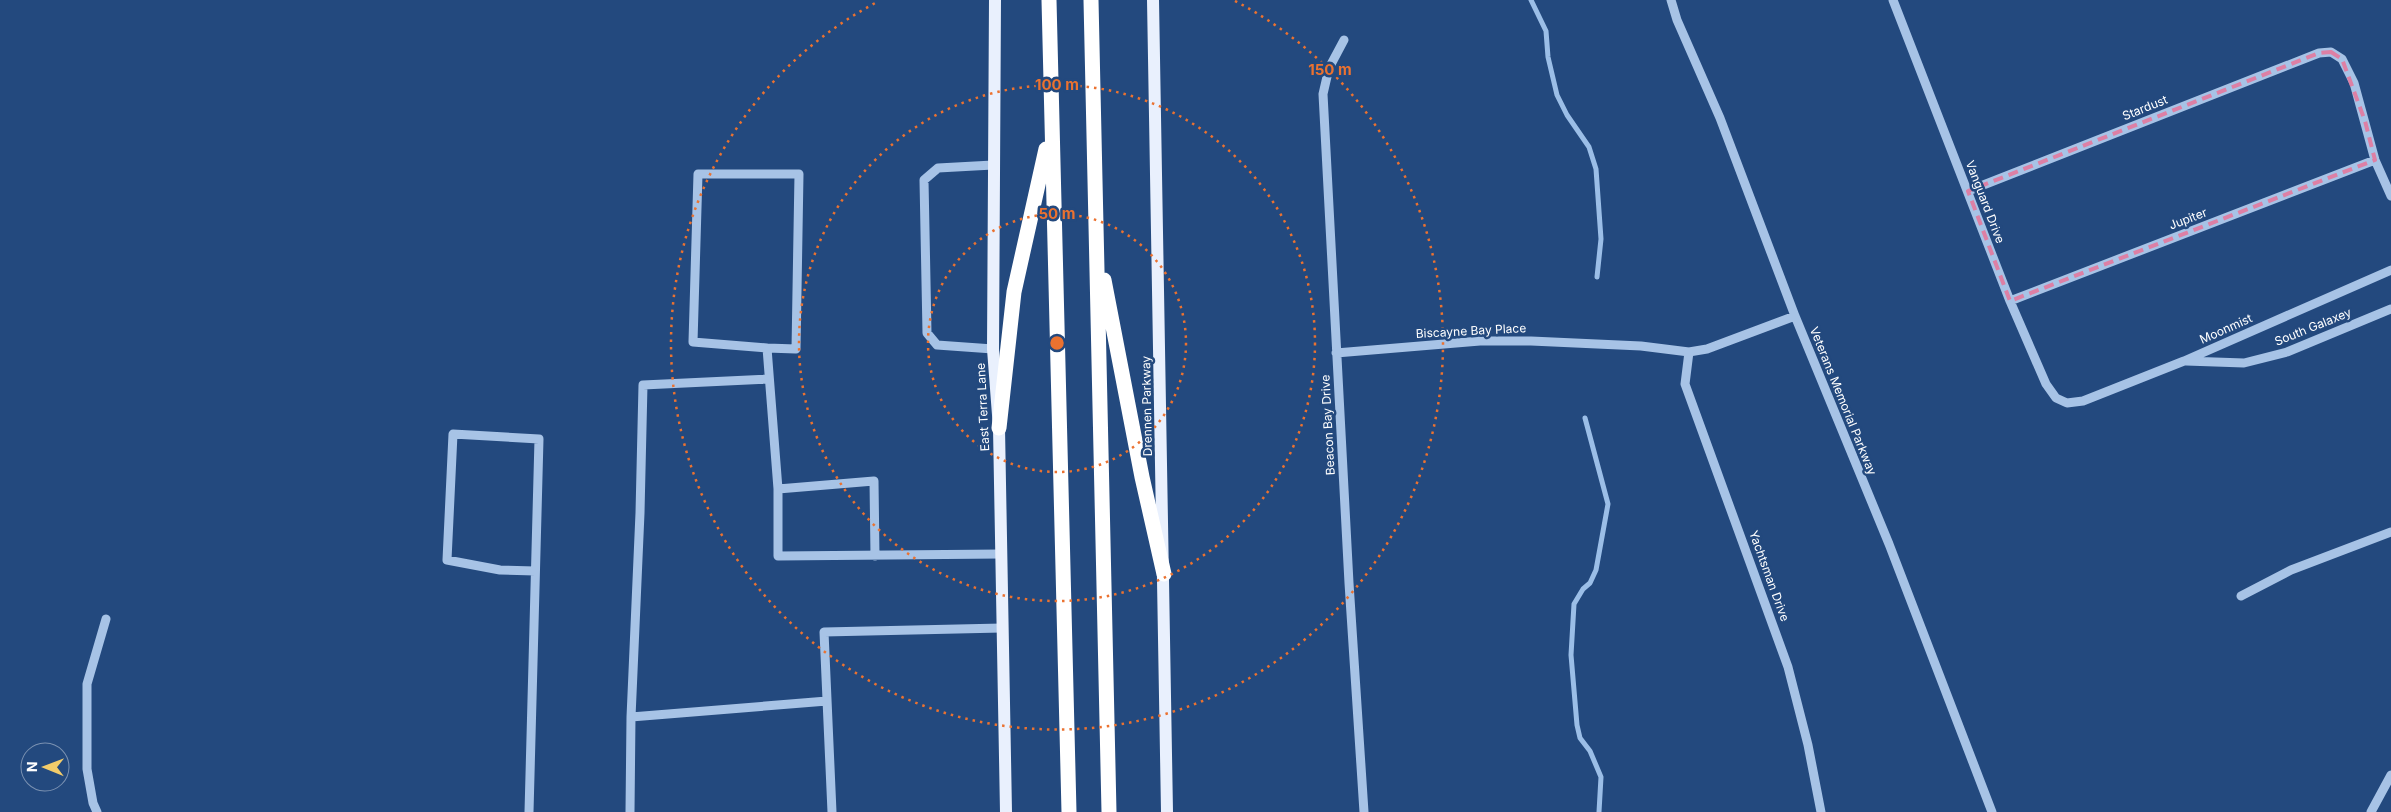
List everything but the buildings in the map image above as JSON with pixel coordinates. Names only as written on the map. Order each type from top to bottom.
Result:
[{"type":"highway","points":[[1049,0],[1068,812]]},
{"type":"highway","points":[[1091,0],[1109,812]]},
{"type":"highway","points":[[999,428],[1014,292],[1051,126]]},
{"type":"highway","points":[[1096,237],[1142,478],[1164,574]]},
{"type":"main road","name":"East Terra Lane","points":[[995,0],[993,349],[999,428],[1006,812]]},
{"type":"main road","name":"Drennen Parkway","points":[[1152,0],[1168,812]]},
{"type":"street","name":"Veterans Memorial Parkway","points":[[1671,0],[1677,20],[1720,118],[1795,316],[1889,544],[1992,812]]},
{"type":"street","name":"Vanguard Drive","points":[[1893,0],[2010,301],[2046,384],[2056,398],[2067,403]]},
{"type":"street","name":"Beacon Bay Drive","points":[[1344,40],[1329,68],[1323,94],[1336,353],[1364,812]]},
{"type":"street","name":"Stardust","points":[[1968,192],[2319,52],[2331,52],[2342,59],[2354,83],[2374,160]]},
{"type":"street","points":[[2374,160],[2391,196]]},
{"type":"street","name":"Jupiter","points":[[2010,301],[2374,160]]},
{"type":"street","points":[[993,165],[938,168],[924,180],[927,333],[937,345],[993,349]]},
{"type":"street","points":[[698,174],[799,174],[796,349],[767,348],[693,342],[698,174]]},
{"type":"street","name":"Moonmist","points":[[2067,403],[2082,400],[2184,361],[2391,270]]},
{"type":"street","name":"South Galaxey","points":[[2184,361],[2244,364],[2287,352],[2391,309]]},
{"type":"street","name":"Biscayne Bay Place","points":[[1336,353],[1480,342],[1531,341],[1641,346],[1689,352],[1707,349],[1795,316]]},
{"type":"street","points":[[767,348],[778,489],[778,556],[1001,554]]},
{"type":"street","name":"Yachtsman Drive","points":[[1689,352],[1685,384],[1788,667],[1808,745],[1822,812]]},
{"type":"street","points":[[630,812],[630,717],[640,513],[643,385],[768,379]]},
{"type":"street","points":[[529,812],[539,439],[453,434],[447,560],[500,570],[535,571]]},
{"type":"street","points":[[778,489],[874,481],[875,556]]},
{"type":"street","points":[[2241,596],[2291,570],[2391,532]]},
{"type":"street","points":[[97,812],[93,803],[87,769],[87,684],[106,619]]},
{"type":"street","points":[[832,812],[824,632],[1002,628]]},
{"type":"street","points":[[630,717],[827,701]]},
{"type":"street","points":[[2371,812],[2391,775]]},
{"type":"highlighted area","points":[[2331,52],[2342,59],[2365,121],[2375,160],[2010,301],[1968,191],[2319,53]]},
{"type":"waterway","points":[[1531,0],[1546,31],[1548,57],[1557,95],[1567,115],[1589,147],[1596,169],[1601,239],[1597,277]]},
{"type":"waterway","points":[[1585,418],[1608,504],[1596,570],[1590,583],[1583,589],[1574,604],[1571,655],[1577,725],[1580,738],[1590,751],[1601,777],[1599,812]]}]
